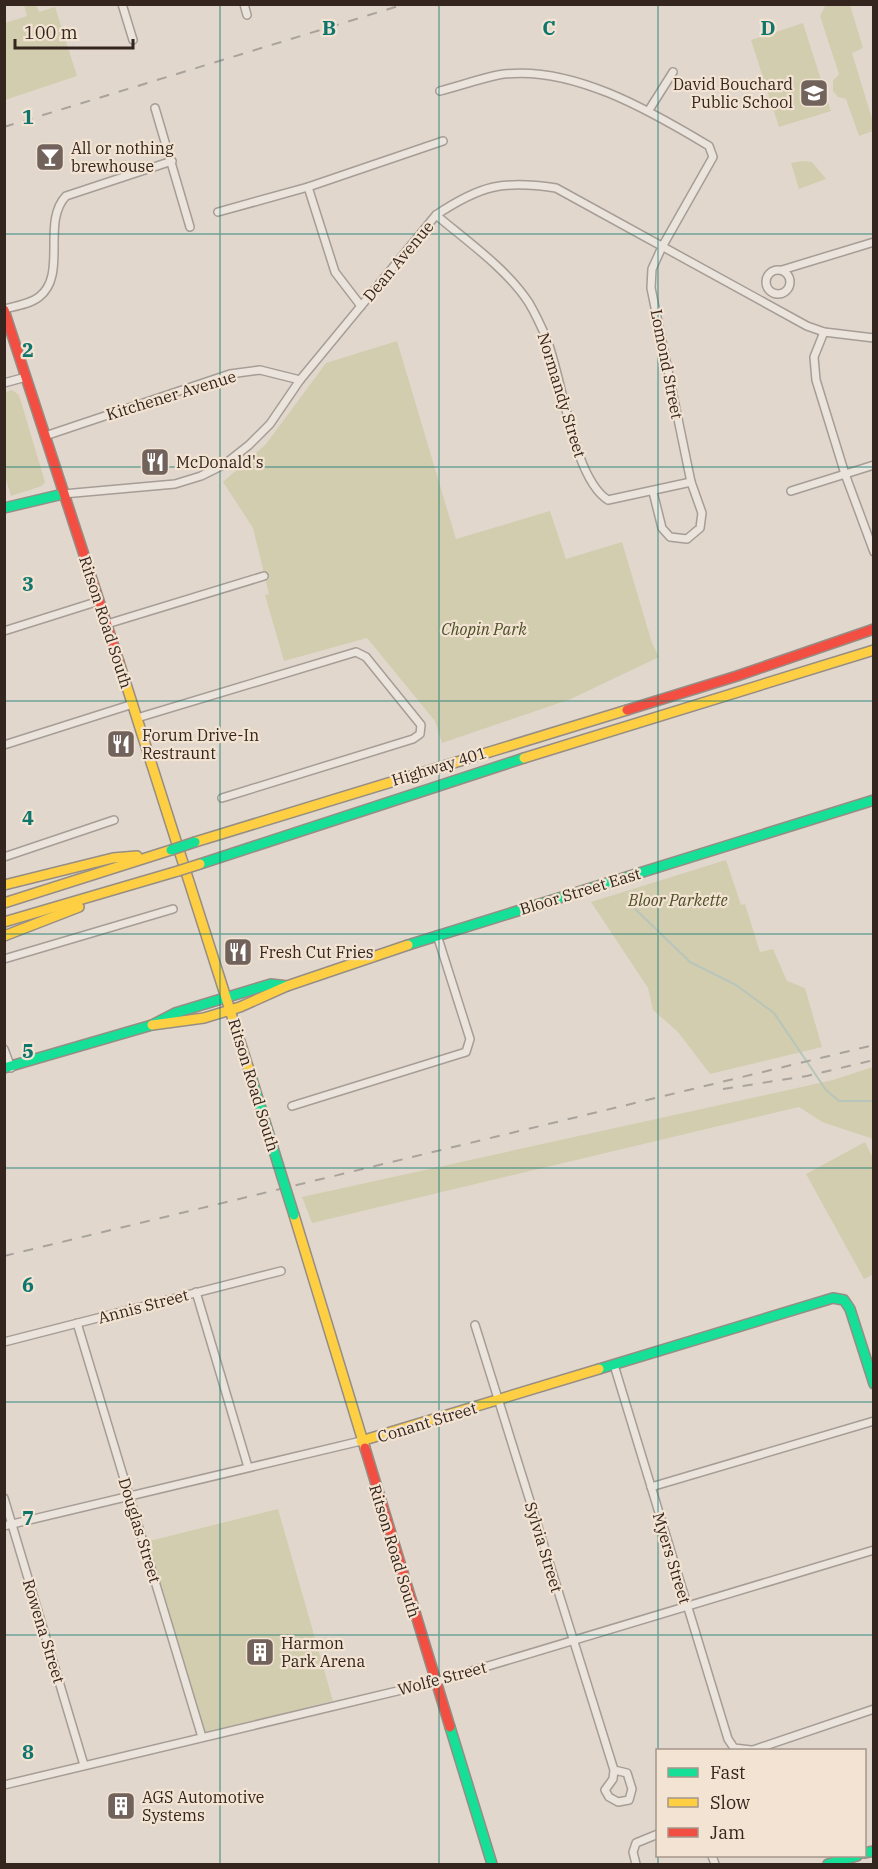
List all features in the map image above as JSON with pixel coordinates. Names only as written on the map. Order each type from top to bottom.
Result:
[{"type":"main road","name":"Ritson Road South","points":[[4,310],[230,1009],[492,1864]]},
{"type":"main road","points":[[4,508],[63,494]]},
{"type":"main road","name":"Highway 401","points":[[4,903],[737,676],[873,629]]},
{"type":"main road","name":"Highway 401","points":[[4,921],[148,881],[421,790],[873,650]]},
{"type":"main road","name":"Bloor Street East","points":[[152,1025],[181,1023],[230,1009],[274,994],[287,986],[437,935],[873,800]]},
{"type":"main road","points":[[4,885],[112,858],[156,855]]},
{"type":"main road","points":[[4,936],[148,881]]},
{"type":"main road","name":"Bloor Street East","points":[[7,1070],[152,1025],[175,1013],[271,984],[287,986]]},
{"type":"main road","name":"Conant Street","points":[[361,1441],[833,1298],[844,1300],[850,1309],[873,1384]]},
{"type":"main road","points":[[828,1864],[853,1857]]},
{"type":"street","points":[[122,4],[133,40]]},
{"type":"street","points":[[244,4],[247,15]]},
{"type":"street","points":[[649,110],[673,72]]},
{"type":"street","name":"Lomond Street","points":[[440,91],[500,75],[541,75],[579,83],[649,110],[709,146],[713,157],[652,269],[651,288],[691,482]]},
{"type":"street","points":[[155,108],[190,227]]},
{"type":"street","points":[[218,212],[308,187],[442,141]]},
{"type":"street","points":[[4,310],[38,298],[49,284],[56,214],[66,196],[172,161]]},
{"type":"street","name":"Dean Avenue","points":[[63,494],[166,486],[201,476],[225,464],[270,424],[300,380],[436,215],[460,199],[489,187],[522,183],[556,189],[807,326],[824,332],[873,338]]},
{"type":"street","points":[[308,187],[335,272],[361,306]]},
{"type":"street","name":"Normandy Street","points":[[436,215],[487,256],[528,302],[548,341],[581,460],[591,484],[608,500],[653,492]]},
{"type":"street","points":[[782,270],[873,242]]},
{"type":"street","points":[[824,332],[814,357],[816,380],[845,474],[873,552]]},
{"type":"street","name":"Kitchener Avenue","points":[[45,436],[230,374],[260,370],[300,380]]},
{"type":"street","points":[[4,383],[26,377]]},
{"type":"street","points":[[791,491],[873,465]]},
{"type":"street","points":[[691,482],[702,513],[700,528],[687,539],[670,537],[662,528],[653,492],[691,482]]},
{"type":"street","points":[[107,624],[264,576]]},
{"type":"street","points":[[4,631],[99,601]]},
{"type":"street","points":[[137,718],[356,652],[366,657],[421,725],[420,734],[413,739],[222,798]]},
{"type":"street","points":[[4,745],[133,704]]},
{"type":"street","points":[[4,857],[114,820]]},
{"type":"street","points":[[4,960],[172,909]]},
{"type":"street","points":[[292,1106],[463,1055],[469,1049],[470,1039],[437,935]]},
{"type":"street","points":[[4,1049],[7,1070]]},
{"type":"street","name":"Annis Street","points":[[4,1342],[281,1271]]},
{"type":"street","points":[[196,1292],[248,1467]]},
{"type":"street","name":"Douglas Street","points":[[77,1323],[202,1737]]},
{"type":"street","name":"Sylvia Street","points":[[475,1325],[614,1770],[613,1779],[605,1790],[609,1797],[618,1802],[629,1800],[632,1789],[627,1773],[614,1770]]},
{"type":"street","name":"Myers Street","points":[[614,1365],[728,1739],[734,1748],[743,1749]]},
{"type":"street","points":[[651,1487],[873,1421]]},
{"type":"street","name":"Conant Street","points":[[8,1525],[361,1441]]},
{"type":"street","name":"Rowena Street","points":[[4,1498],[8,1525],[84,1765]]},
{"type":"street","name":"Wolfe Street","points":[[4,1785],[435,1682],[873,1550]]},
{"type":"street","points":[[755,1749],[873,1709]]},
{"type":"street","points":[[636,1864],[633,1852],[636,1843],[656,1834]]},
{"type":"green space","points":[[826,4],[850,5],[863,48],[852,53],[873,122],[873,131],[859,136],[846,99],[838,97],[833,91],[833,81],[839,74],[820,16]]},
{"type":"green space","points":[[24,5],[36,5],[39,12],[55,7],[77,76],[5,100],[5,23],[27,16]]},
{"type":"green space","points":[[803,23],[831,111],[779,127],[751,40]]},
{"type":"green space","points":[[812,162],[826,179],[799,189],[791,163]]},
{"type":"green space","name":"Chopin Park","points":[[397,341],[456,539],[550,511],[566,559],[622,542],[652,643],[659,657],[571,699],[442,743],[435,721],[367,638],[284,661],[265,595],[269,594],[253,528],[223,482],[266,444],[326,363]]},
{"type":"green space","points":[[12,390],[19,395],[45,482],[42,486],[11,496],[5,476],[4,393]]},
{"type":"green space","name":"Bloor Parkette","points":[[726,860],[741,905],[745,904],[760,952],[773,949],[787,981],[805,988],[822,1047],[710,1074],[678,1032],[653,1010],[648,988],[591,902]]},
{"type":"green space","points":[[873,1067],[873,1139],[822,1122],[799,1107],[312,1223],[302,1197],[833,1080]]},
{"type":"green space","points":[[865,1142],[873,1158],[874,1274],[864,1279],[806,1174]]},
{"type":"green space","points":[[278,1509],[333,1701],[204,1733],[145,1542]]},
{"type":"waterway","points":[[630,904],[690,962],[736,985],[774,1013],[826,1090],[839,1101],[874,1101]]},
{"type":"railway","points":[[4,127],[405,4]]},
{"type":"railway","points":[[4,1256],[874,1045]]},
{"type":"railway","points":[[723,1089],[807,1076],[874,1060]]},
{"type":"traffic: fast","points":[[4,508],[63,494]]},
{"type":"traffic: fast","points":[[200,864],[524,758]]},
{"type":"traffic: fast","points":[[408,945],[874,800]]},
{"type":"traffic: fast","points":[[171,850],[195,842]]},
{"type":"traffic: fast","points":[[4,1068],[152,1025],[175,1013],[271,984],[287,986]]},
{"type":"traffic: fast","points":[[251,1076],[278,1164]]},
{"type":"traffic: fast","points":[[278,1164],[294,1215]]},
{"type":"traffic: fast","points":[[599,1369],[833,1298],[844,1300],[850,1309],[874,1384]]},
{"type":"traffic: fast","points":[[450,1727],[492,1864]]},
{"type":"traffic: fast","points":[[866,1853],[874,1851]]},
{"type":"traffic: fast","points":[[828,1864],[853,1857]]},
{"type":"traffic: slow","points":[[524,758],[874,650]]},
{"type":"traffic: slow","points":[[119,662],[251,1076]]},
{"type":"traffic: slow","points":[[195,842],[627,710]]},
{"type":"traffic: slow","points":[[4,903],[171,850]]},
{"type":"traffic: slow","points":[[4,885],[113,858],[137,856]]},
{"type":"traffic: slow","points":[[178,871],[200,864]]},
{"type":"traffic: slow","points":[[4,922],[178,871]]},
{"type":"traffic: slow","points":[[4,936],[79,907]]},
{"type":"traffic: slow","points":[[152,1025],[204,1018],[240,1007],[287,986],[408,945]]},
{"type":"traffic: slow","points":[[294,1215],[365,1448]]},
{"type":"traffic: slow","points":[[361,1441],[599,1369]]},
{"type":"traffic: jam","points":[[4,310],[119,662]]},
{"type":"traffic: jam","points":[[627,710],[737,676],[874,629]]},
{"type":"traffic: jam","points":[[365,1448],[450,1727]]},
{"type":"place","name":"David Bouchard Public School","points":[[814,93]]},
{"type":"place","name":"All or nothing brewhouse","points":[[50,157]]},
{"type":"place","name":"McDonald's","points":[[155,462]]},
{"type":"place","name":"Forum Drive-In Restraunt","points":[[121,744]]},
{"type":"place","name":"Fresh Cut Fries","points":[[238,952]]},
{"type":"place","name":"Harmon Park Arena","points":[[260,1652]]},
{"type":"place","name":"AGS Automotive Systems","points":[[121,1806]]}]
